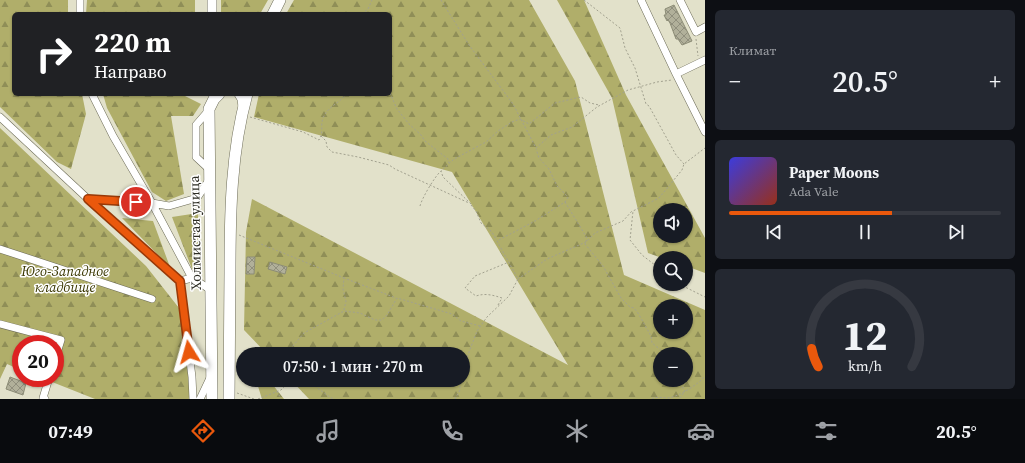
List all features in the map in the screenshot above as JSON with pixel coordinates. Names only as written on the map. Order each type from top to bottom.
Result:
[{"type":"highway","points":[[274,12],[280,0]]},
{"type":"highway","points":[[209,109],[216,96]]},
{"type":"highway","points":[[212,386],[229,391],[230,232],[232,178],[247,96]]},
{"type":"highway","name":"Холмистая улица","points":[[209,109],[212,399]]},
{"type":"main road","points":[[212,0],[212,12]]},
{"type":"main road","points":[[209,109],[210,96]]},
{"type":"main road","points":[[240,96],[242,99],[243,111]]},
{"type":"lane","points":[[80,0],[80,12]]},
{"type":"lane","points":[[640,0],[705,132]]},
{"type":"lane","points":[[680,0],[696,32],[705,27]]},
{"type":"lane","points":[[677,76],[702,61]]},
{"type":"lane","points":[[93,96],[112,136],[152,203],[192,278],[211,290]]},
{"type":"lane","points":[[0,117],[88,199],[180,281],[192,378],[193,399]]},
{"type":"lane","points":[[88,199],[152,203],[169,206],[197,198],[210,174]]},
{"type":"lane","points":[[0,249],[152,299]]},
{"type":"lane","points":[[180,281],[192,278]]},
{"type":"lane","points":[[0,324],[42,335]]},
{"type":"lane","points":[[200,399],[212,374]]},
{"type":"lane","points":[[45,399],[43,398],[46,387]]},
{"type":"path","points":[[364,12],[368,9],[372,0]]},
{"type":"path","points":[[441,0],[469,45],[513,104],[536,148],[539,158],[550,169],[557,186],[568,197],[565,202],[535,221],[497,241]]},
{"type":"path","points":[[584,0],[620,28],[625,48],[635,68],[646,104],[649,106],[676,155],[684,164]]},
{"type":"path","points":[[696,32],[695,38],[702,61]]},
{"type":"path","points":[[536,148],[551,135],[572,127],[600,105],[628,90],[677,76]]},
{"type":"path","points":[[243,111],[304,132],[319,140],[324,118],[330,108],[345,96]]},
{"type":"path","points":[[391,96],[396,109],[425,141],[448,159],[449,164]]},
{"type":"path","points":[[420,206],[424,195],[437,175],[454,159],[486,142],[498,131],[512,122],[520,119],[529,124],[555,102],[573,98],[581,97],[590,103],[600,105]]},
{"type":"path","points":[[321,136],[326,141],[327,147],[332,152],[389,165],[471,204]]},
{"type":"path","points":[[470,350],[480,326],[487,317],[509,296],[518,279],[547,259],[586,242],[595,233],[623,221],[633,211],[659,198],[682,170],[684,164],[705,148]]},
{"type":"path","points":[[441,171],[443,177],[471,204],[476,211],[481,224],[491,231],[518,279]]},
{"type":"path","points":[[565,202],[587,238],[585,244],[603,266],[621,298],[638,313],[651,336],[652,343],[657,347]]},
{"type":"path","points":[[633,211],[630,240],[642,255],[653,264]]},
{"type":"path","points":[[230,232],[397,298],[452,314],[461,321],[480,326]]},
{"type":"path","points":[[497,307],[502,298],[489,294],[481,294],[476,296],[465,288],[475,276],[509,262]]},
{"type":"path","points":[[344,278],[343,289],[346,301],[344,311]]},
{"type":"path","points":[[693,291],[705,297]]},
{"type":"path","points":[[292,347],[304,333],[344,311],[360,313],[375,320],[382,320],[387,315],[397,298]]},
{"type":"path","points":[[652,399],[656,397],[669,398],[697,385],[705,376]]},
{"type":"path","points":[[258,399],[281,390],[284,387]]},
{"type":"path","points":[[316,387],[335,399]]},
{"type":"path","points":[[455,399],[460,387]]},
{"type":"path","points":[[682,387],[685,391]]},
{"type":"path","points":[[229,391],[254,399]]},
{"type":"path","points":[[277,391],[281,399]]},
{"type":"path","points":[[679,399],[685,391]]},
{"type":"green space","points":[[0,0],[68,0],[68,12],[12,12],[12,96],[82,96],[86,114],[71,169],[57,162],[0,107]]},
{"type":"green space","points":[[87,0],[195,0],[195,12],[86,12]]},
{"type":"green space","points":[[221,0],[268,0],[261,12],[221,12]]},
{"type":"green space","points":[[294,0],[529,0],[575,81],[624,275],[653,288],[653,291],[661,291],[680,299],[653,299],[653,339],[693,339],[693,305],[705,310],[705,399],[309,399],[298,387],[470,387],[470,347],[260,347],[244,330],[246,232],[252,199],[568,365],[452,172],[254,117],[259,96],[392,96],[392,12],[287,12]]},
{"type":"green space","points":[[557,0],[584,0],[626,95],[686,203],[653,203],[653,243],[693,243],[693,216],[705,238],[705,273],[693,269],[693,251],[653,251],[653,255],[648,253],[612,98]]},
{"type":"green space","points":[[104,96],[185,96],[201,104],[193,116],[171,116],[184,194],[166,201],[152,192],[107,108]]},
{"type":"green space","name":"Юго-Западное кладбище","points":[[0,128],[146,266],[179,308],[191,373],[190,399],[95,399],[64,387],[64,335],[12,335],[12,366],[7,364],[0,379]]},
{"type":"green space","points":[[198,213],[200,273],[192,269],[172,217]]},
{"type":"green space","points":[[122,218],[153,221],[170,267]]},
{"type":"green space","points":[[258,387],[275,387],[284,399],[262,399]]},
{"type":"building","points":[[674,5],[692,41],[682,45],[678,39],[676,39],[670,23],[664,15],[666,15],[665,9]]},
{"type":"building","points":[[247,257],[255,257],[254,274],[246,274]]},
{"type":"building","points":[[270,262],[287,267],[285,274],[268,269]]},
{"type":"building","points":[[10,377],[12,378],[12,387],[25,387],[23,395],[6,389]]},
{"type":"route","points":[[136,202],[88,199],[180,281],[189,352]]}]
